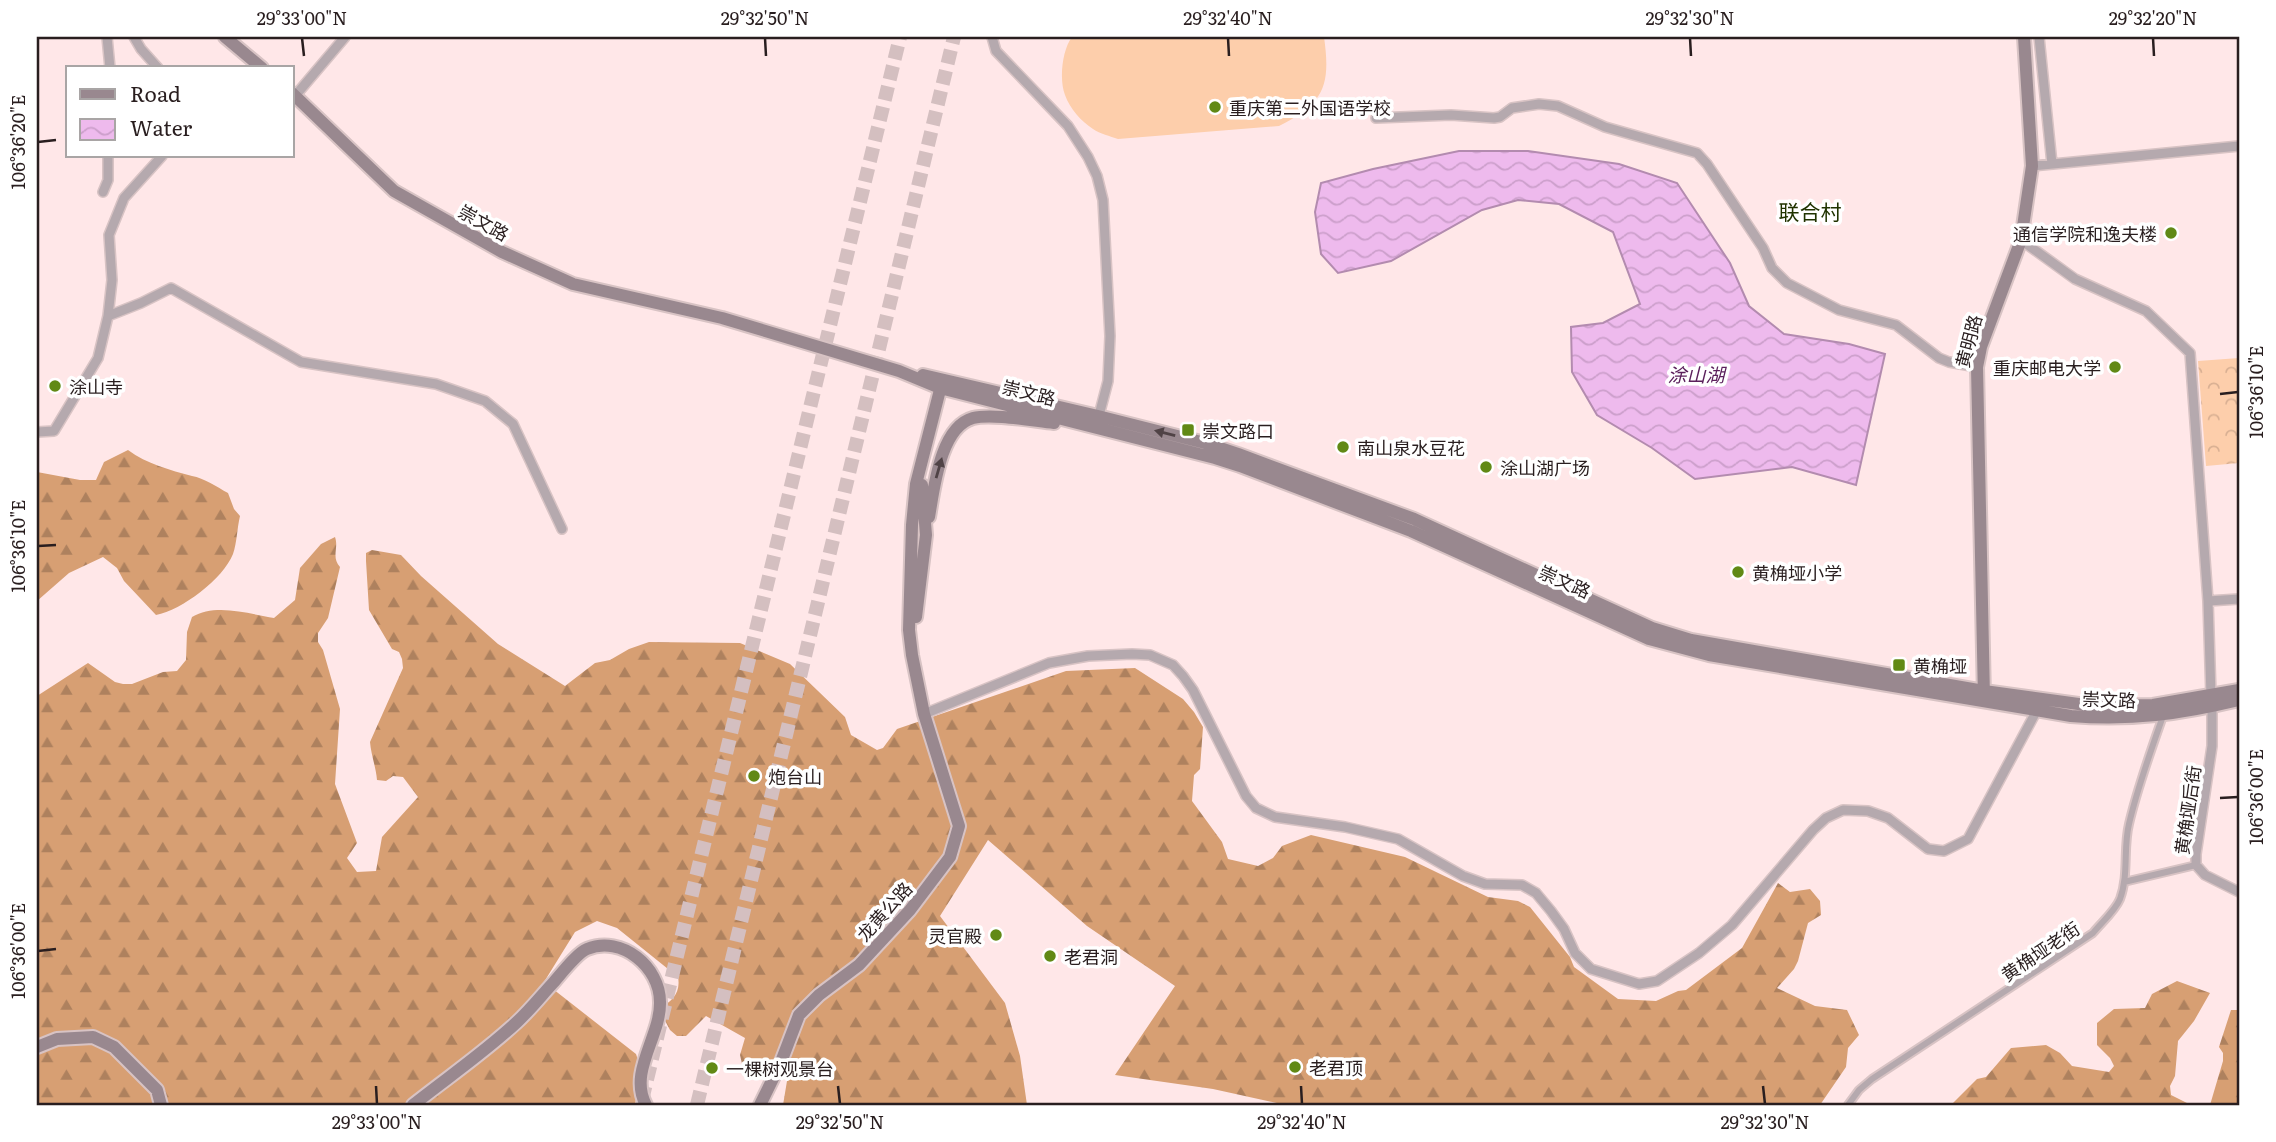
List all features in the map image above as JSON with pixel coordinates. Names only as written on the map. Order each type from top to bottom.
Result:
[{"type":"main road","points":[[225,37],[260,66]]},
{"type":"main road","name":"黄明路","points":[[1984,696],[1977,367],[1981,347],[2021,240],[2032,166],[2024,37]]},
{"type":"main road","name":"崇文路","points":[[294,94],[394,191],[502,252],[573,284],[722,318],[945,384],[1216,447],[1414,519],[1671,635],[1984,696],[2037,710],[2093,718],[2134,719],[2163,716],[2211,702],[2239,690]]},
{"type":"main road","name":"龙黄公路","points":[[760,1105],[781,1062],[799,1015],[819,995],[859,965],[911,910],[950,857],[959,826],[924,714],[910,643],[914,596],[926,535],[922,484],[945,384]]},
{"type":"main road","name":"龙黄公路","points":[[914,596],[912,542],[916,484],[945,384]]},
{"type":"main road","points":[[926,535],[939,467],[950,438],[963,422],[986,417],[1097,421]]},
{"type":"main road","points":[[912,542],[918,529],[923,529],[926,535]]},
{"type":"main road","name":"崇文路","points":[[1984,696],[2112,707],[2239,700]]},
{"type":"main road","points":[[413,1105],[517,1022],[585,949],[607,945],[629,951],[653,973],[660,995],[660,1008],[641,1073],[646,1105]]},
{"type":"main road","points":[[37,1047],[57,1039],[93,1037],[114,1047],[157,1090],[161,1105]]},
{"type":"street","points":[[107,37],[110,66]]},
{"type":"street","points":[[134,37],[156,66]]},
{"type":"street","points":[[294,94],[345,37]]},
{"type":"street","points":[[992,37],[996,51],[1068,126],[1097,176],[1103,200],[1111,336],[1108,380],[1097,421]]},
{"type":"street","points":[[2039,37],[2052,164]]},
{"type":"street","points":[[1377,118],[1451,115],[1494,118],[1512,108],[1539,104],[1558,106],[1605,127],[1696,153],[1707,164],[1763,248],[1772,268],[1787,283],[1839,310],[1896,325],[1939,358],[1977,367]]},
{"type":"street","points":[[2032,166],[2239,146]]},
{"type":"street","points":[[103,192],[108,180],[108,158]]},
{"type":"street","points":[[37,432],[54,431],[99,358],[112,280],[108,235],[124,198],[160,158]]},
{"type":"street","name":"黄桷垭后街","points":[[2021,240],[2074,279],[2146,310],[2190,353],[2208,601],[2212,746],[2196,865],[2206,875],[2239,892]]},
{"type":"street","points":[[108,316],[171,288],[301,362],[436,384],[485,401],[513,424],[562,528]]},
{"type":"street","points":[[2208,601],[2239,600]]},
{"type":"street","points":[[924,714],[1049,663],[1088,656],[1132,654],[1163,659],[1173,665],[1193,690],[1246,796],[1255,808],[1275,817],[1345,827],[1398,839],[1463,876],[1485,884],[1522,885],[1536,893],[1552,911],[1575,953],[1591,969],[1639,984],[1657,981],[1699,953],[1732,925],[1813,830],[1826,818],[1843,810],[1868,811],[1888,818],[1928,849],[1944,851],[1968,839],[2037,710]]},
{"type":"street","name":"黄桷垭老街","points":[[1848,1105],[1872,1079],[2093,933],[2119,901],[2124,883],[2126,835],[2134,799],[2143,781],[2163,716]]},
{"type":"street","points":[[2124,883],[2196,865]]},
{"type":"green space","name":"重庆第二外国语学校","points":[[1072,37],[1324,37],[1325,81],[1315,101],[1279,126],[1118,139],[1089,126],[1076,114],[1067,100],[1063,89],[1062,65]]},
{"type":"green space","points":[[2239,358],[2239,463],[2206,466],[2198,361]]},
{"type":"green space","points":[[128,450],[151,463],[201,479],[228,493],[240,516],[233,554],[228,564],[211,583],[189,600],[156,615],[124,581],[117,568],[103,557],[69,573],[37,601],[37,472],[80,480],[96,480],[104,462]]},
{"type":"green space","points":[[335,537],[336,560],[340,567],[328,618],[318,633],[318,642],[323,650],[340,709],[335,784],[357,843],[347,858],[357,872],[376,871],[382,837],[418,797],[403,777],[393,776],[386,781],[377,780],[371,752],[370,742],[403,668],[399,652],[392,649],[369,610],[366,553],[372,550],[401,555],[498,644],[565,686],[595,663],[610,660],[649,642],[740,643],[790,664],[845,717],[851,735],[877,750],[883,748],[897,729],[1066,671],[1135,668],[1183,699],[1203,727],[1200,769],[1194,775],[1192,801],[1222,842],[1228,859],[1258,866],[1273,858],[1282,846],[1311,835],[1405,857],[1488,897],[1518,901],[1530,907],[1570,957],[1574,967],[1618,999],[1656,1001],[1686,990],[1742,948],[1778,883],[1790,892],[1810,889],[1820,901],[1821,915],[1808,923],[1798,961],[1777,988],[1815,1006],[1847,1010],[1859,1035],[1848,1048],[1846,1067],[1820,1105],[1286,1105],[1213,1089],[1115,1075],[1175,986],[1087,926],[988,840],[940,916],[1005,1003],[1020,1056],[1027,1105],[783,1105],[789,1069],[783,1066],[756,1075],[743,1068],[740,1055],[745,1038],[706,1016],[686,1036],[677,1036],[670,1030],[659,1009],[674,996],[678,988],[678,977],[617,928],[597,921],[575,932],[544,982],[636,1054],[641,1069],[635,1105],[37,1105],[37,696],[88,663],[115,682],[123,684],[132,684],[163,672],[177,671],[186,660],[187,632],[192,617],[222,610],[274,618],[295,600],[300,568],[321,544]]},
{"type":"green space","points":[[2177,981],[2210,993],[2194,1021],[2178,1041],[2175,1076],[2170,1086],[2171,1095],[2191,1105],[1951,1105],[1977,1079],[1986,1077],[2011,1048],[2046,1045],[2060,1053],[2072,1066],[2109,1072],[2114,1066],[2097,1045],[2097,1023],[2114,1009],[2145,1008],[2152,994]]},
{"type":"green space","points":[[2231,1010],[2239,1010],[2239,1105],[2210,1105],[2223,1061],[2223,1053],[2219,1047]]},
{"type":"water","name":"涂山湖","points":[[1459,151],[1528,151],[1619,164],[1677,183],[1730,263],[1749,306],[1784,334],[1849,344],[1885,354],[1856,485],[1792,467],[1695,479],[1652,448],[1597,415],[1572,372],[1571,327],[1603,323],[1640,304],[1613,232],[1559,204],[1518,200],[1482,210],[1391,261],[1338,273],[1321,254],[1315,212],[1321,183]]},
{"type":"tunnel","points":[[642,1100],[900,37]]},
{"type":"tunnel","points":[[697,1105],[954,37]]},
{"type":"place","name":"重庆第二外国语学校","points":[[1215,107]]},
{"type":"place","name":"通信学院和逸夫楼","points":[[2171,233]]},
{"type":"place","name":"重庆邮电大学","points":[[2115,367]]},
{"type":"place","name":"涂山寺","points":[[55,386]]},
{"type":"place","name":"崇文路口","points":[[1188,430]]},
{"type":"place","name":"南山泉水豆花","points":[[1343,447]]},
{"type":"place","name":"涂山湖广场","points":[[1486,467]]},
{"type":"place","name":"黄桷垭小学","points":[[1738,572]]},
{"type":"place","name":"黄桷垭","points":[[1899,665]]},
{"type":"place","name":"炮台山","points":[[754,776]]},
{"type":"place","name":"灵官殿","points":[[996,935]]},
{"type":"place","name":"老君洞","points":[[1050,956]]},
{"type":"place","name":"老君顶","points":[[1295,1067]]},
{"type":"place","name":"一棵树观景台","points":[[712,1068]]},
{"type":"district","name":"联合村","points":[[1810,210]]}]
